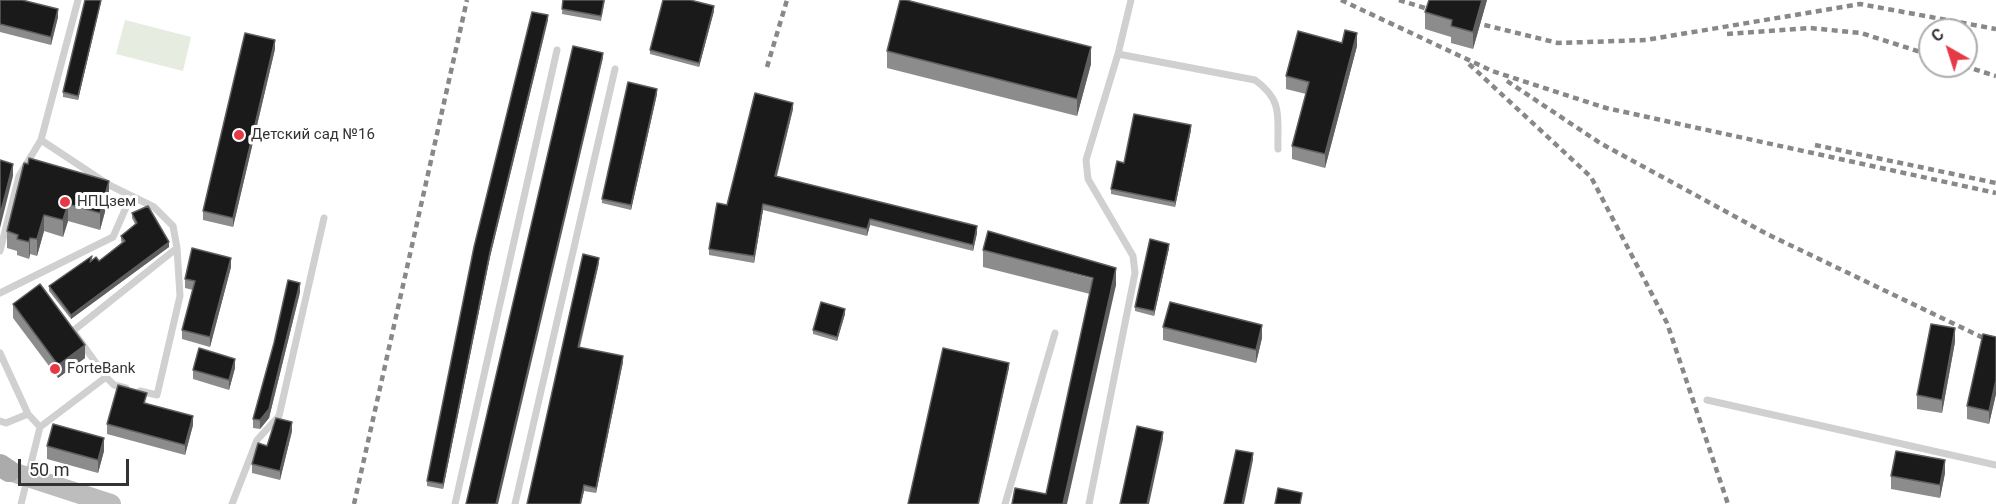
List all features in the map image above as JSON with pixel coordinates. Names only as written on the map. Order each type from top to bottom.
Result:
[{"type":"main road","points":[[7,470],[111,504]]},
{"type":"lane","points":[[0,250],[19,176],[40,140],[78,0]]},
{"type":"lane","points":[[1089,504],[1135,273],[1133,256],[1088,179],[1086,160],[1118,54],[1131,0]]},
{"type":"lane","points":[[455,504],[557,50]]},
{"type":"lane","points":[[1118,54],[1255,80],[1271,91],[1277,105],[1278,149]]},
{"type":"lane","points":[[515,504],[615,69]]},
{"type":"lane","points":[[40,140],[109,186],[154,207],[173,226],[177,248],[180,296],[157,395],[114,385],[66,322]]},
{"type":"lane","points":[[0,293],[112,237],[131,196]]},
{"type":"lane","points":[[232,504],[257,440],[279,416],[324,218]]},
{"type":"lane","points":[[73,331],[177,248]]},
{"type":"lane","points":[[32,277],[38,286]]},
{"type":"lane","points":[[1005,504],[1055,333]]},
{"type":"lane","points":[[0,353],[28,414],[40,427]]},
{"type":"lane","points":[[21,504],[7,470],[40,427],[106,376]]},
{"type":"lane","points":[[1707,400],[1996,465]]},
{"type":"lane","points":[[0,420],[6,423],[28,414]]},
{"type":"shaded area","points":[[125,20],[191,37],[183,71],[116,54]]},
{"type":"building","points":[[0,0],[22,0],[58,9],[51,37],[0,24]]},
{"type":"building","points":[[85,0],[101,0],[78,96],[63,92]]},
{"type":"building","points":[[563,0],[604,0],[601,16],[562,9]]},
{"type":"building","points":[[663,0],[690,0],[714,6],[699,63],[650,50]]},
{"type":"building","points":[[900,0],[1091,47],[1077,99],[887,51]]},
{"type":"building","points":[[1429,0],[1482,0],[1473,32],[1451,26],[1452,20],[1425,12]]},
{"type":"building","points":[[532,12],[548,15],[490,252],[443,484],[427,481],[474,247]]},
{"type":"building","points":[[1345,30],[1357,33],[1325,154],[1292,146],[1309,82],[1286,76],[1298,31],[1342,43]]},
{"type":"building","name":"Детский сад №16","points":[[245,33],[275,40],[233,218],[203,211]]},
{"type":"building","points":[[573,46],[603,53],[496,504],[466,504]]},
{"type":"building","points":[[628,82],[657,89],[631,205],[602,199]]},
{"type":"building","points":[[755,93],[793,103],[775,176],[977,226],[973,245],[870,219],[867,229],[763,204],[754,256],[709,249],[717,203],[727,205]]},
{"type":"building","points":[[1134,114],[1191,125],[1175,202],[1111,189],[1117,161],[1124,163]]},
{"type":"building","points":[[29,158],[109,181],[100,213],[68,204],[63,220],[44,215],[37,239],[30,238],[29,242],[17,239],[18,235],[7,231],[24,163],[28,164]]},
{"type":"building","points":[[0,160],[13,164],[0,215]]},
{"type":"building","points":[[148,206],[169,242],[71,315],[49,286],[92,256],[90,262],[96,257],[99,261],[125,241],[121,236],[137,223],[132,213]]},
{"type":"building","points":[[988,231],[1116,268],[1063,504],[1012,504],[1015,488],[1046,494],[1093,278],[983,250]]},
{"type":"building","points":[[1150,239],[1169,244],[1154,311],[1135,307]]},
{"type":"building","points":[[192,248],[231,258],[210,337],[182,330],[195,281],[185,279]]},
{"type":"building","points":[[583,254],[599,258],[578,347],[623,356],[596,488],[584,485],[580,504],[527,504]]},
{"type":"building","points":[[288,280],[300,283],[269,409],[260,420],[253,419],[274,343]]},
{"type":"building","points":[[40,284],[85,345],[58,365],[13,304]]},
{"type":"building","points":[[821,302],[845,309],[837,337],[813,330]]},
{"type":"building","points":[[1170,302],[1262,325],[1256,350],[1163,327]]},
{"type":"building","points":[[1931,324],[1955,328],[1942,400],[1917,395]]},
{"type":"building","points":[[1983,334],[1996,337],[1996,380],[1989,411],[1967,406]]},
{"type":"building","points":[[199,348],[235,359],[229,380],[193,370]]},
{"type":"building","points":[[943,348],[1009,363],[978,504],[908,504]]},
{"type":"building","points":[[118,385],[147,393],[144,403],[193,416],[185,445],[107,424]]},
{"type":"building","points":[[276,418],[292,422],[280,471],[252,464],[258,443],[267,446]]},
{"type":"building","points":[[53,424],[104,438],[98,460],[47,446]]},
{"type":"building","points":[[1137,426],[1163,432],[1147,504],[1120,504]]},
{"type":"building","points":[[1236,450],[1253,453],[1242,504],[1224,504]]},
{"type":"building","points":[[1896,451],[1945,460],[1940,485],[1891,476]]},
{"type":"building","points":[[1278,488],[1302,493],[1300,504],[1275,504]]},
{"type":"railway","points":[[354,504],[467,0]]},
{"type":"railway","points":[[767,67],[787,0]]},
{"type":"railway","points":[[1341,0],[1492,71],[1606,108],[1996,193]]},
{"type":"railway","points":[[1399,0],[1441,13]]},
{"type":"railway","points":[[1464,20],[1558,43],[1646,40],[1860,4],[1996,29]]},
{"type":"railway","points":[[1727,34],[1810,28],[1861,33],[1918,51]]},
{"type":"railway","points":[[1469,64],[1591,177],[1667,323],[1728,504]]},
{"type":"railway","points":[[1978,70],[1996,76]]},
{"type":"railway","points":[[1507,81],[1600,143],[1767,234],[1996,344]]},
{"type":"railway","points":[[1815,145],[1996,183]]},
{"type":"place","name":"Детский сад №16","points":[[239,135]]},
{"type":"place","name":"НПЦзем","points":[[65,202]]},
{"type":"place","name":"ForteBank","points":[[55,369]]}]
